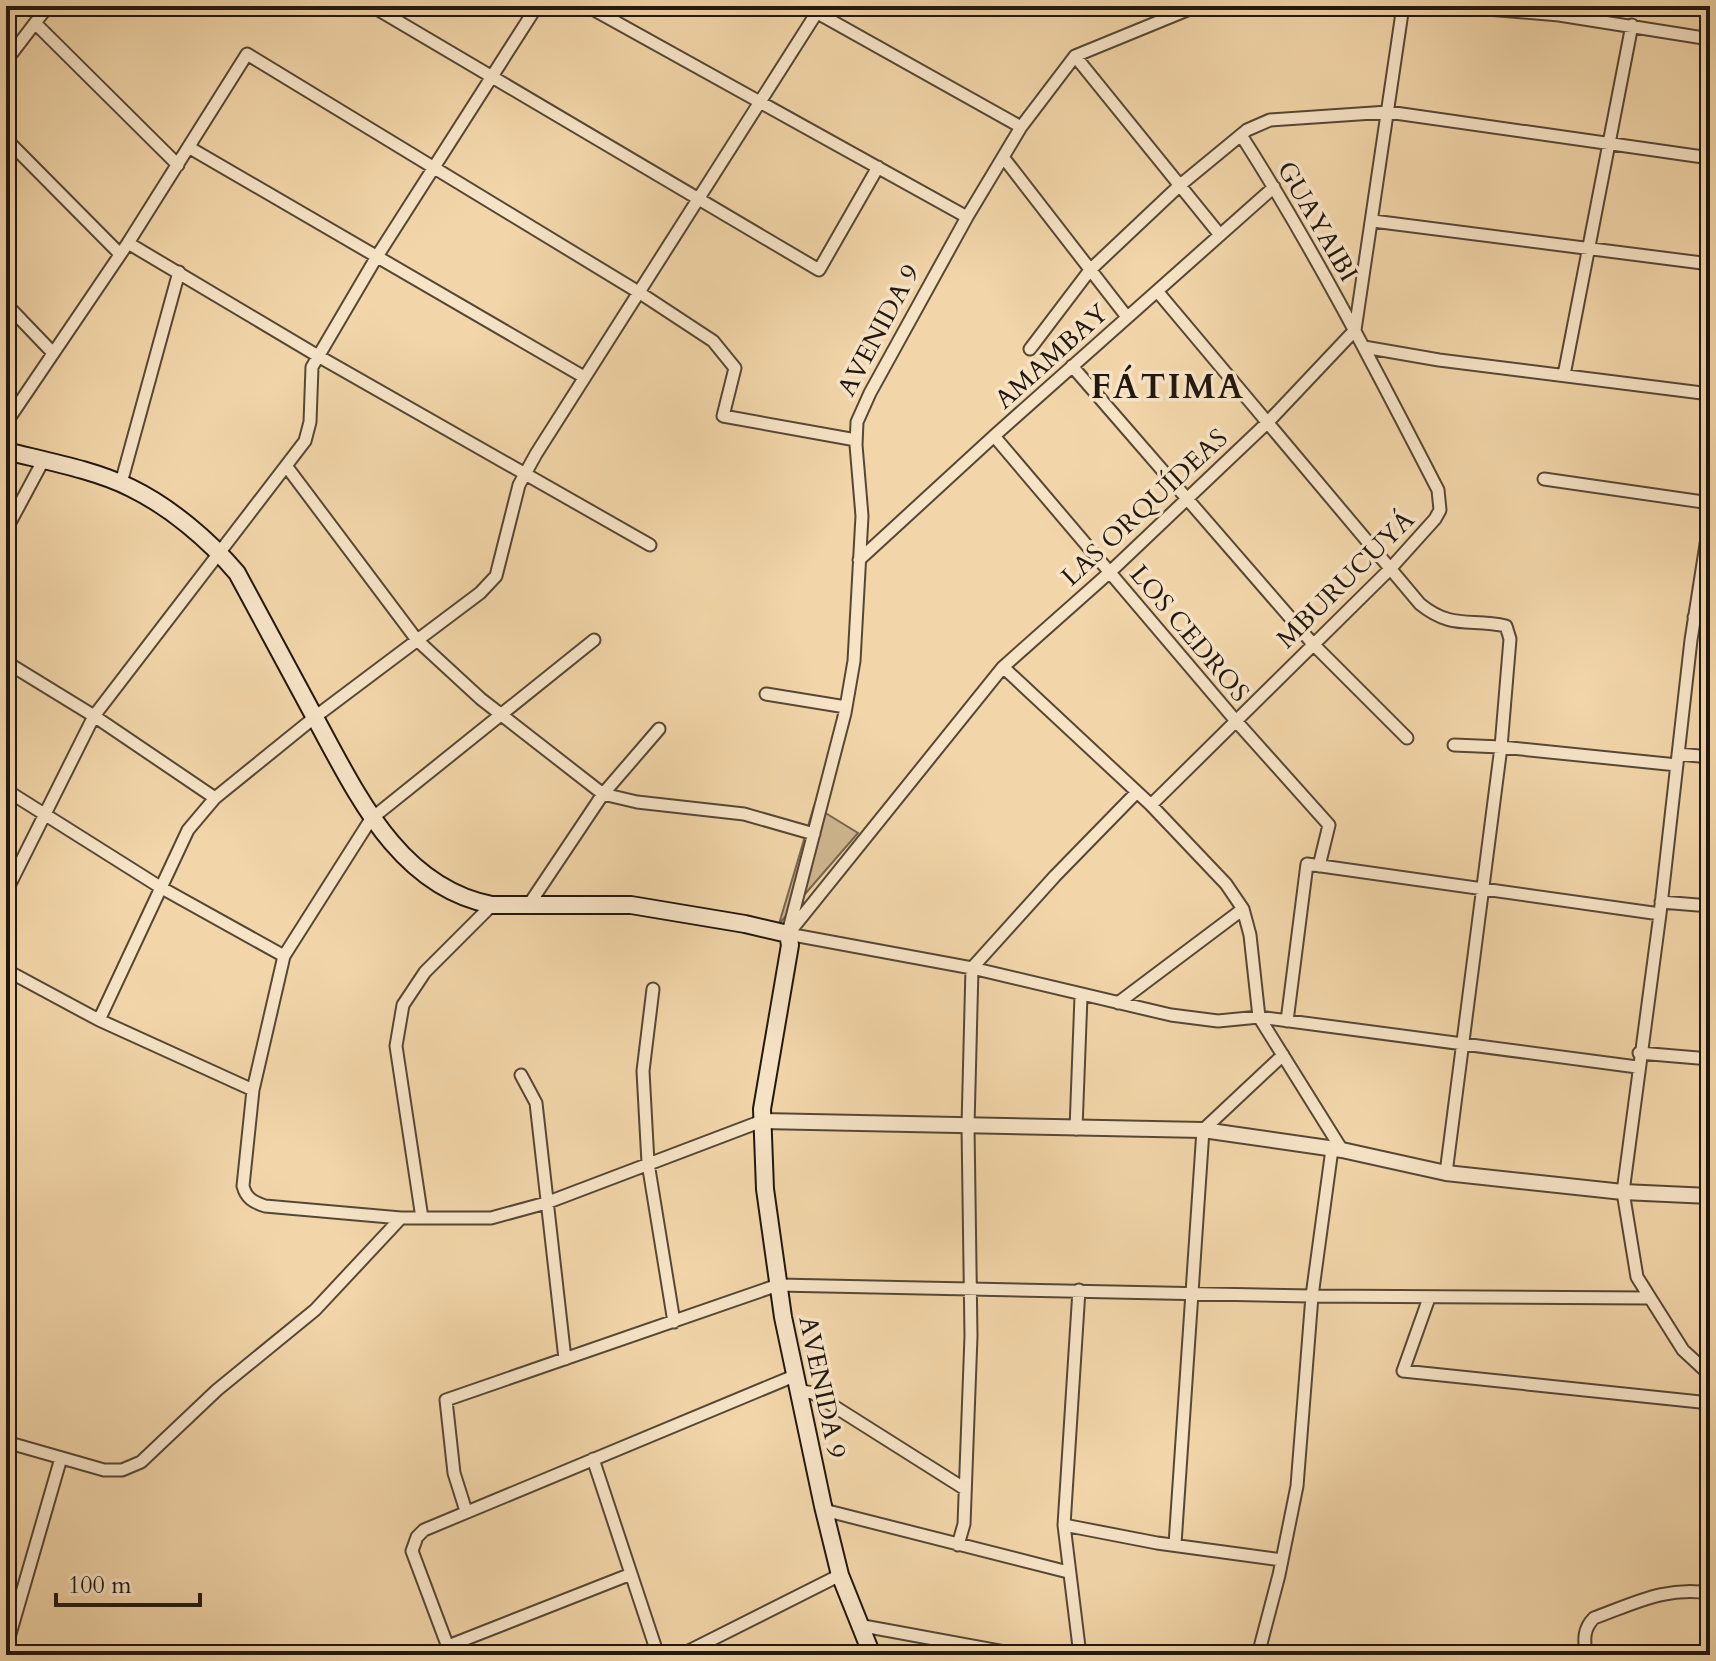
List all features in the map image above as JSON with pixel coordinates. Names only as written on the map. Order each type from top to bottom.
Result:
[{"type":"main road","points":[[6,451],[121,483],[159,504],[219,552],[237,573],[371,819],[424,875],[458,895],[492,905],[631,905],[788,934]]},
{"type":"main road","name":"AVENIDA 9","points":[[788,934],[790,945],[762,1121],[765,1189],[796,1383],[824,1510],[840,1575],[872,1655]]},
{"type":"street","points":[[6,61],[48,6]]},
{"type":"street","points":[[372,6],[819,270],[878,167]]},
{"type":"street","points":[[6,892],[94,716],[305,441],[309,432],[310,376],[318,356],[376,258],[537,6]]},
{"type":"street","points":[[587,6],[967,217]]},
{"type":"street","points":[[1197,6],[1075,56],[1220,235]]},
{"type":"street","points":[[1355,330],[1403,6]]},
{"type":"street","points":[[1451,6],[1559,15],[1710,39]]},
{"type":"street","points":[[99,1020],[188,830],[215,798],[315,717],[480,593],[496,576],[519,485],[584,377],[761,102],[814,8],[1021,127]]},
{"type":"street","points":[[35,23],[178,165]]},
{"type":"street","points":[[1564,375],[1632,25]]},
{"type":"street","points":[[6,423],[128,243],[247,54],[640,293],[713,341],[735,368],[723,416],[856,440]]},
{"type":"street","name":"AVENIDA 9","points":[[788,934],[846,707],[854,661],[862,516],[857,422],[967,217],[1021,127],[1075,56]]},
{"type":"street","points":[[1030,349],[1090,270],[1179,186],[1241,135],[1270,120],[1388,112],[1710,158]]},
{"type":"street","name":"GUAYAIBI","points":[[1241,135],[1274,187],[1364,347]]},
{"type":"street","points":[[6,139],[120,254]]},
{"type":"street","points":[[190,148],[584,377]]},
{"type":"street","points":[[1003,157],[1127,317]]},
{"type":"street","name":"AMAMBAY","points":[[859,560],[1274,187]]},
{"type":"street","points":[[1373,221],[1710,264]]},
{"type":"street","points":[[128,243],[318,356],[650,545]]},
{"type":"street","points":[[121,483],[179,272]]},
{"type":"street","points":[[1157,291],[1420,604],[1436,617],[1506,626],[1510,639],[1501,747],[1446,1173]]},
{"type":"street","points":[[6,304],[53,353]]},
{"type":"street","name":"LAS ORQUÍDEAS","points":[[788,934],[1003,667],[1110,572],[1268,422],[1355,330]]},
{"type":"street","points":[[1364,347],[1439,360],[1710,394]]},
{"type":"street","name":"MBURUCUYÁ","points":[[1151,805],[1390,569],[1440,510],[1441,500],[1364,347]]},
{"type":"street","points":[[1072,366],[1313,644],[1407,738]]},
{"type":"street","name":"LOS CEDROS","points":[[994,436],[1236,721],[1329,825],[1319,866]]},
{"type":"street","points":[[6,530],[43,461]]},
{"type":"street","points":[[287,467],[417,640],[501,715],[603,794],[637,802],[744,814],[814,834]]},
{"type":"street","points":[[1544,479],[1710,503]]},
{"type":"street","points":[[1710,519],[1694,617],[1623,1192],[1637,1277],[1683,1350],[1710,1375]]},
{"type":"street","points":[[1694,617],[1710,618]]},
{"type":"street","points":[[594,640],[371,819],[284,956],[253,1090],[243,1186],[245,1194],[254,1202],[265,1206],[401,1218],[491,1218],[546,1203],[762,1121],[1203,1130],[1337,1150],[1446,1173],[1623,1192],[1710,1196]]},
{"type":"street","points":[[6,662],[94,716],[215,798]]},
{"type":"street","points":[[1003,667],[1151,805],[1226,884],[1243,909],[1250,935],[1259,1017],[1337,1150],[1312,1296],[1297,1486],[1258,1655]]},
{"type":"street","points":[[766,694],[846,707]]},
{"type":"street","points":[[530,903],[603,794],[659,729]]},
{"type":"street","points":[[1454,745],[1677,759],[1710,757]]},
{"type":"street","points":[[6,790],[160,887],[284,956]]},
{"type":"street","points":[[958,1545],[964,1524],[971,1336],[968,1126],[972,968],[1137,792]]},
{"type":"street","points":[[1287,1021],[1307,864],[1482,889],[1660,908],[1710,906]]},
{"type":"street","points":[[422,1218],[396,1046],[403,1005],[425,972],[492,905]]},
{"type":"street","points":[[1118,1003],[1243,909]]},
{"type":"street","points":[[788,934],[972,968],[1171,1015],[1218,1021],[1259,1017],[1637,1067]]},
{"type":"street","points":[[6,970],[99,1020],[253,1090]]},
{"type":"street","points":[[653,989],[643,1071],[648,1163],[674,1322]]},
{"type":"street","points":[[1076,1129],[1081,996]]},
{"type":"street","points":[[1639,1053],[1710,1059]]},
{"type":"street","points":[[1175,1544],[1203,1130],[1283,1055]]},
{"type":"street","points":[[521,1075],[536,1103],[565,1359]]},
{"type":"street","points":[[6,1442],[104,1470],[122,1470],[141,1462],[217,1390],[315,1310],[401,1218]]},
{"type":"street","points":[[466,1511],[454,1473],[446,1400],[778,1285],[1429,1298],[1648,1298]]},
{"type":"street","points":[[1079,1290],[1064,1525],[1080,1655]]},
{"type":"street","points":[[1429,1298],[1403,1371],[1710,1403]]},
{"type":"street","points":[[631,1574],[450,1650],[412,1551],[417,1537],[424,1530],[466,1511],[593,1459],[796,1383],[965,1489]]},
{"type":"street","points":[[6,1648],[61,1458]]},
{"type":"street","points":[[593,1459],[658,1655]]},
{"type":"street","points":[[824,1510],[1068,1572]]},
{"type":"street","points":[[1064,1525],[1282,1560]]},
{"type":"street","points":[[681,1655],[840,1575]]},
{"type":"street","points":[[1586,1655],[1584,1639],[1587,1625],[1594,1618],[1663,1592],[1690,1590],[1710,1593]]},
{"type":"street","points":[[858,1625],[1021,1655]]},
{"type":"shaded area","points":[[814,806],[858,833],[779,924]]},
{"type":"district","name":"FÁTIMA","points":[[1168,386]]}]
